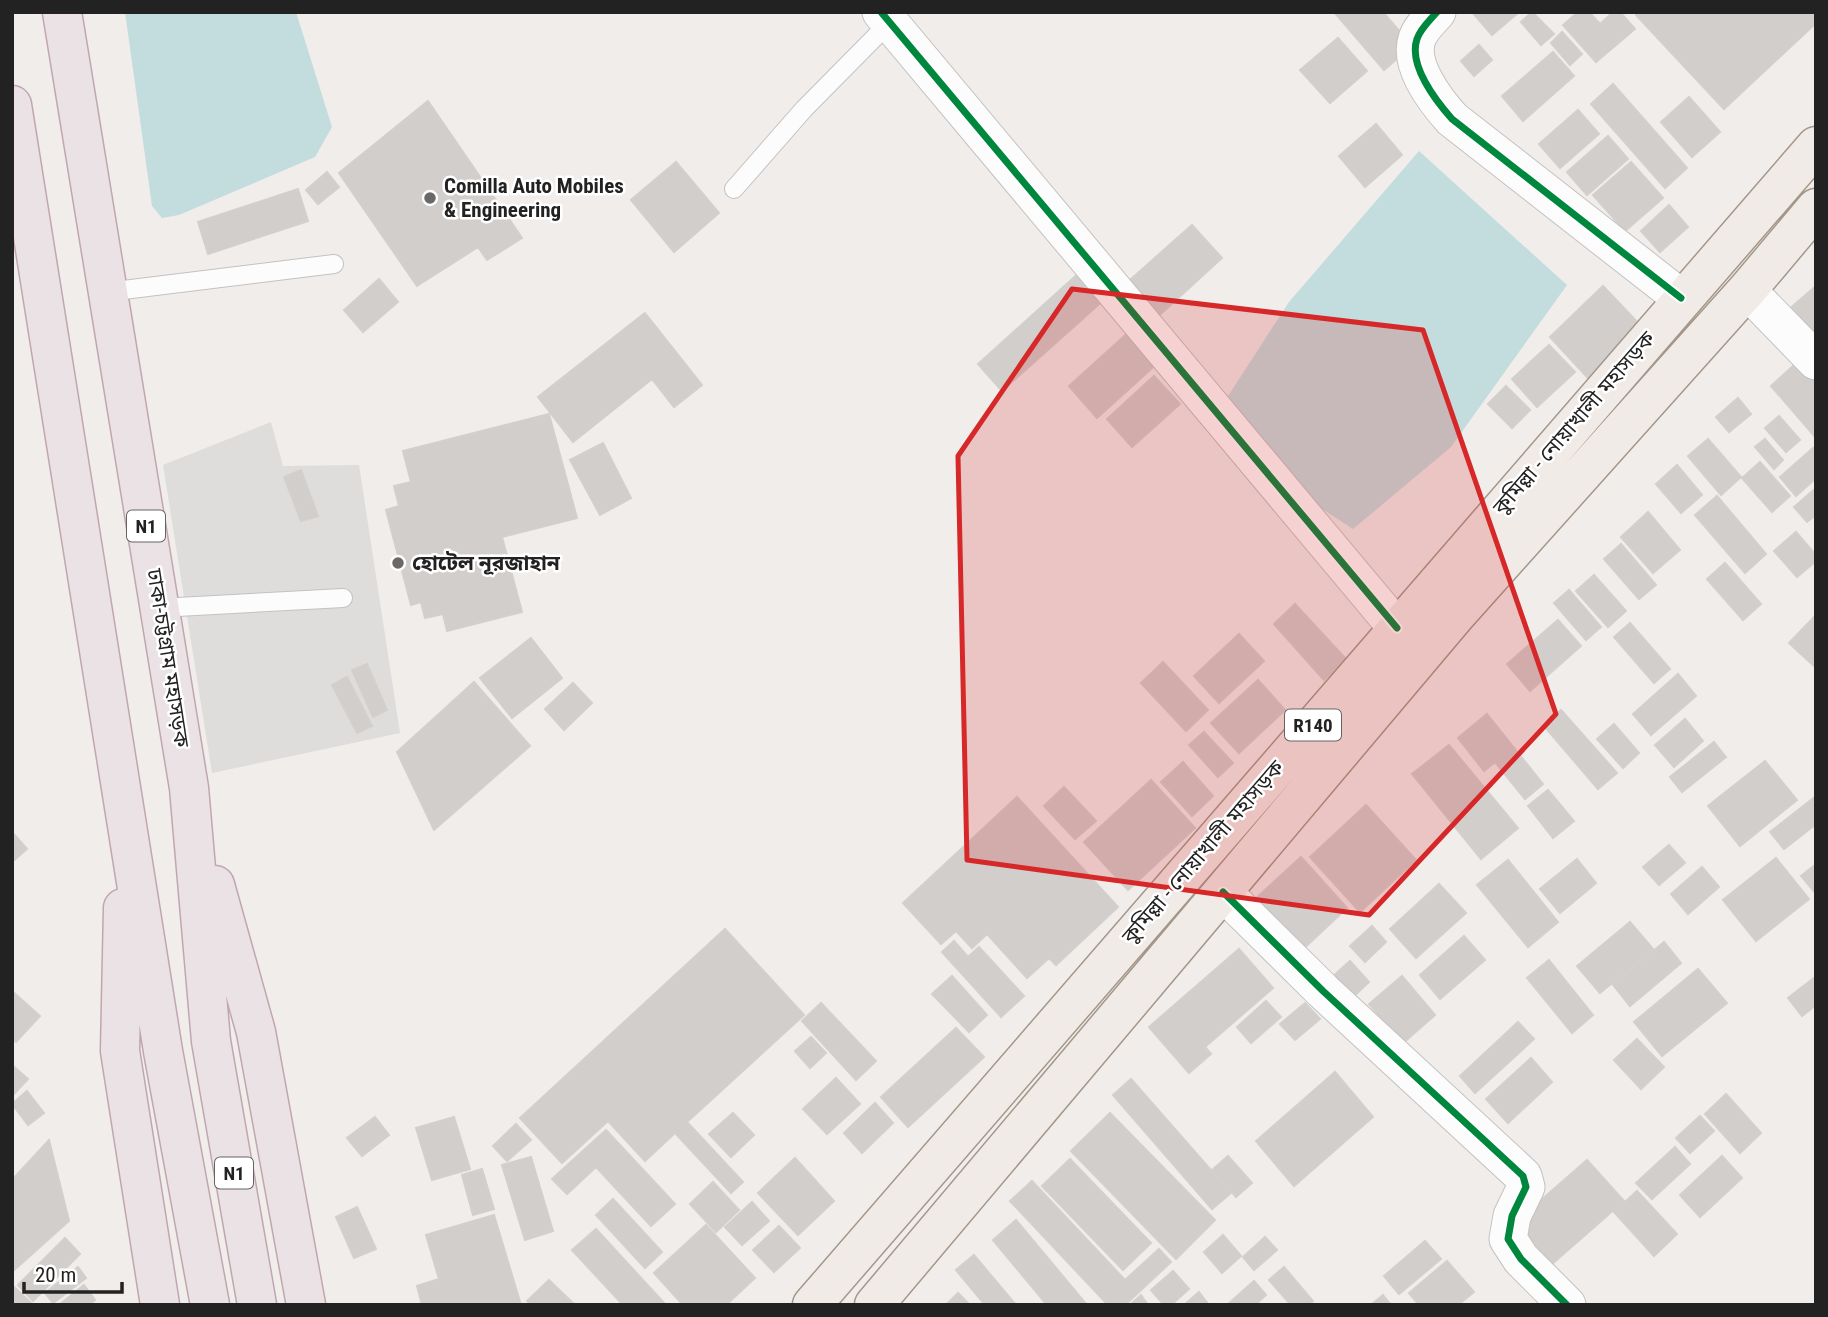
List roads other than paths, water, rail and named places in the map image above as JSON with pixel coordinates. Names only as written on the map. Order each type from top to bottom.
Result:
[{"type":"highway","name":"ঢাকা-চট্টগ্রাম মহাসড়ক","points":[[62,12],[189,788],[211,1041],[257,1305]]},
{"type":"highway","name":"N1","points":[[12,105],[163,1051],[210,1305]]},
{"type":"highway","name":"N1","points":[[189,788],[256,1032],[306,1305]]},
{"type":"highway","name":"N1","points":[[125,803],[120,1051],[160,1305]]},
{"type":"main road","name":"কুমিল্লা - নোয়াখালী মহাসড়ক","points":[[812,1305],[1681,298],[1816,146]]},
{"type":"main road","name":"কুমিল্লা - নোয়াখালী মহাসড়ক","points":[[874,1305],[1456,615],[1747,290],[1816,208]]},
{"type":"main road","points":[[951,1141],[994,1164]]},
{"type":"street","points":[[1437,12],[1419,34],[1415,54],[1438,103],[1452,119],[1681,298]]},
{"type":"street","points":[[885,17],[1397,628]]},
{"type":"street","points":[[1747,290],[1816,360]]},
{"type":"street","points":[[1223,892],[1323,991],[1523,1176],[1526,1187],[1512,1216],[1508,1239],[1521,1259],[1567,1305]]},
{"type":"lane","points":[[734,189],[885,17]]},
{"type":"lane","points":[[107,292],[334,264]]},
{"type":"lane","points":[[159,608],[343,598]]},
{"type":"water","points":[[125,12],[296,12],[332,127],[315,157],[179,215],[162,218],[152,206]]},
{"type":"water","points":[[1419,151],[1567,285],[1451,447],[1353,529],[1284,484],[1219,410],[1289,302]]},
{"type":"place","name":"Comilla Auto Mobiles & Engineering","points":[[430,198]]},
{"type":"place","name":"হোটেল নূরজাহান","points":[[398,563]]}]
